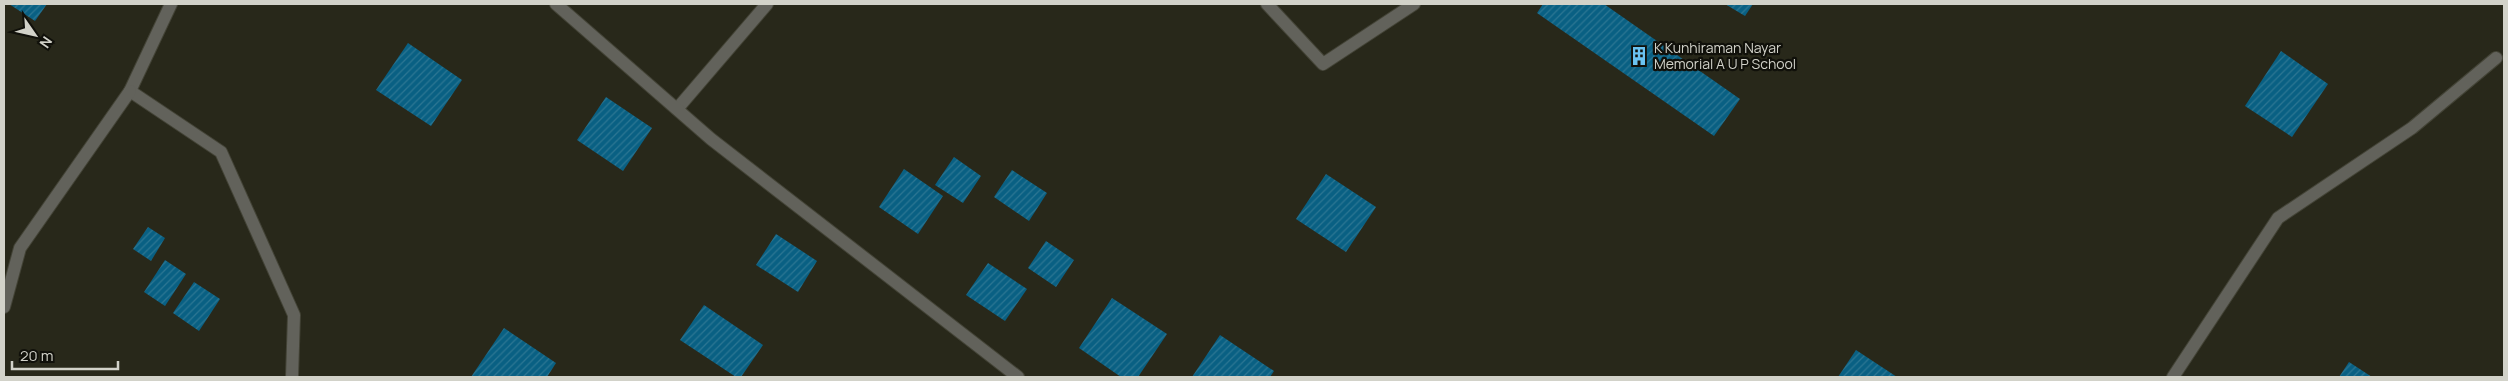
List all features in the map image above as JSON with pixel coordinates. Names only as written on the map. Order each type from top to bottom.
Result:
[{"type":"street","points":[[4,307],[20,248],[130,91],[171,4]]},
{"type":"street","points":[[556,4],[711,139],[1018,377]]},
{"type":"street","points":[[677,110],[767,4]]},
{"type":"street","points":[[1267,4],[1323,64],[1414,4]]},
{"type":"street","points":[[2173,377],[2278,218],[2412,128],[2496,58]]},
{"type":"street","points":[[130,91],[220,152],[294,315],[292,377]]},
{"type":"building","points":[[9,4],[47,4],[35,21]]},
{"type":"building","name":"K Kunhiraman Nayar Memorial A U P School","points":[[1543,4],[1604,4],[1740,99],[1714,136],[1537,13]]},
{"type":"building","name":"K Kunhiraman Nayar Memorial A U P School","points":[[1725,4],[1753,4],[1745,16]]},
{"type":"building","points":[[408,43],[462,80],[431,126],[376,90]]},
{"type":"building","points":[[2281,51],[2328,84],[2292,137],[2245,106]]},
{"type":"building","points":[[606,97],[652,128],[623,171],[577,140]]},
{"type":"building","points":[[954,157],[981,176],[963,203],[935,185]]},
{"type":"building","points":[[904,169],[943,196],[918,234],[879,207]]},
{"type":"building","points":[[1012,170],[1047,193],[1029,221],[994,197]]},
{"type":"building","points":[[1326,174],[1376,207],[1346,252],[1296,219]]},
{"type":"building","points":[[148,227],[165,238],[151,261],[133,249]]},
{"type":"building","points":[[776,234],[817,261],[798,292],[756,265]]},
{"type":"building","points":[[1046,241],[1074,260],[1056,287],[1028,268]]},
{"type":"building","points":[[165,260],[186,274],[165,306],[144,292]]},
{"type":"building","points":[[988,263],[1027,289],[1005,321],[966,295]]},
{"type":"building","points":[[194,282],[220,299],[199,331],[173,313]]},
{"type":"building","points":[[1112,298],[1167,334],[1138,377],[1121,377],[1079,348]]},
{"type":"building","points":[[704,305],[763,345],[741,377],[736,377],[680,340]]},
{"type":"building","points":[[504,328],[556,363],[547,377],[471,377]]},
{"type":"building","points":[[1220,335],[1274,371],[1270,377],[1192,377]]},
{"type":"building","points":[[1856,350],[1897,377],[1838,377]]},
{"type":"building","points":[[2349,362],[2372,377],[2339,377]]},
{"type":"place","name":"K Kunhiraman Nayar Memorial A U P School","points":[[1639,56]]}]
